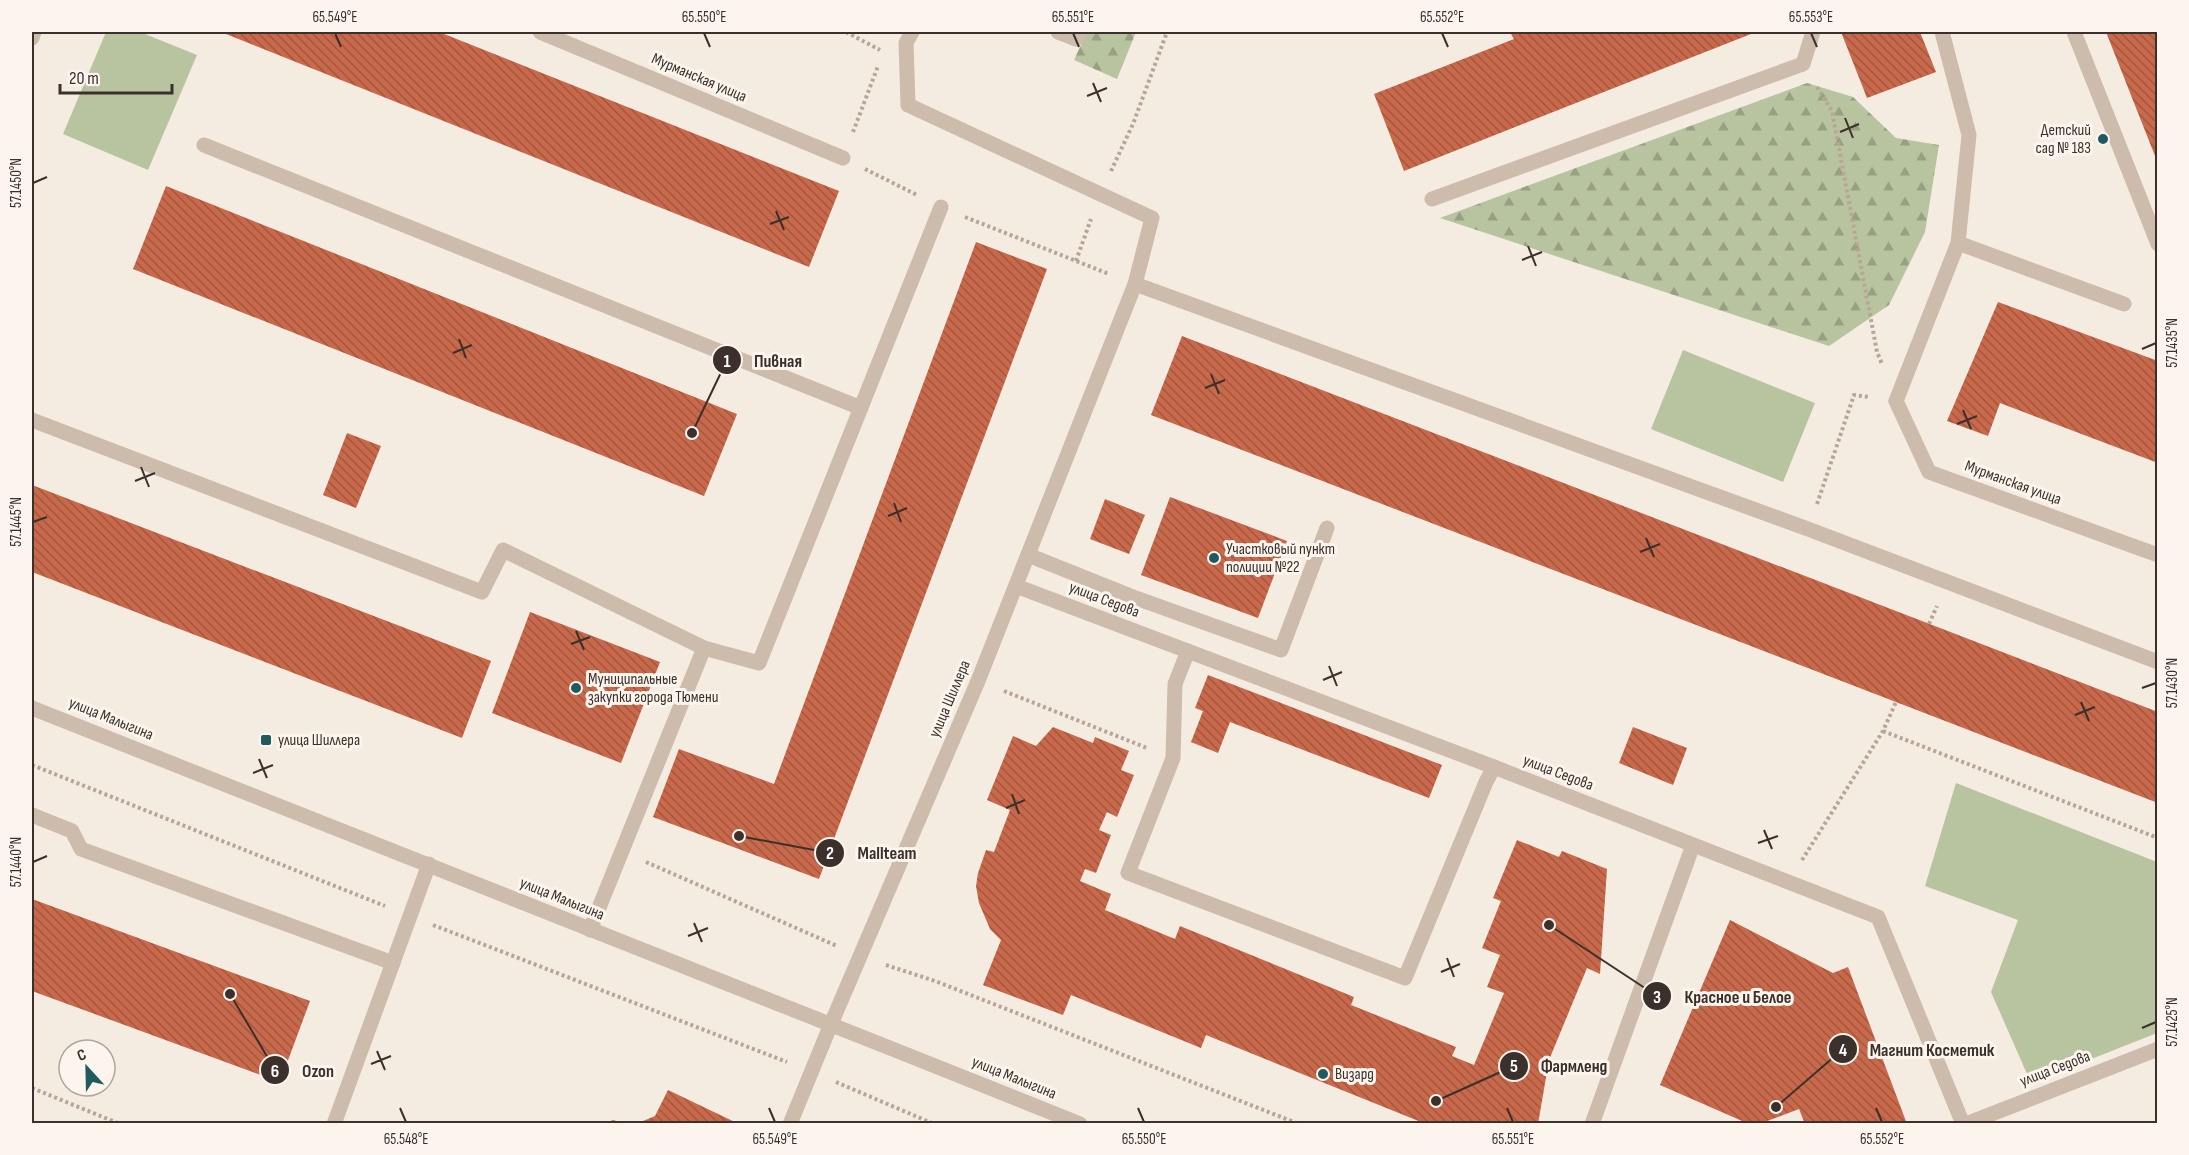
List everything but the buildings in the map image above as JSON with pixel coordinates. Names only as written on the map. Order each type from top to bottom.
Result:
[{"type":"street","points":[[32,38],[34,32]]},
{"type":"street","name":"Мурманская улица","points":[[540,32],[843,158]]},
{"type":"street","points":[[912,32],[906,43],[908,105],[1100,194]]},
{"type":"street","points":[[1058,32],[1076,39],[1079,32]]},
{"type":"street","points":[[1432,199],[1803,64],[1813,32]]},
{"type":"street","points":[[1896,401],[1958,243],[1969,135],[1942,32]]},
{"type":"street","points":[[2074,32],[2157,244]]},
{"type":"street","points":[[204,145],[861,408]]},
{"type":"street","name":"улица Шиллера","points":[[790,1124],[978,681],[1135,284],[1152,218],[1100,194]]},
{"type":"street","points":[[32,420],[482,592],[503,550],[704,648],[759,663],[941,207]]},
{"type":"street","points":[[1958,243],[2124,304]]},
{"type":"street","points":[[1135,284],[1808,530],[2157,662]]},
{"type":"street","name":"Мурманская улица","points":[[1896,401],[1929,472],[2157,555]]},
{"type":"street","points":[[1028,555],[1133,597],[1281,650],[1327,528]]},
{"type":"street","name":"улица Седова","points":[[1016,586],[1494,767],[1878,917],[1964,1124],[2157,1049]]},
{"type":"street","points":[[590,930],[704,648]]},
{"type":"street","points":[[1188,651],[1175,684],[1173,758],[1128,873],[1405,978],[1494,767]]},
{"type":"street","name":"улица Малыгина","points":[[32,708],[1080,1124]]},
{"type":"street","points":[[32,815],[72,831],[81,849],[393,963]]},
{"type":"street","points":[[1592,1124],[1693,845]]},
{"type":"street","points":[[334,1124],[429,864]]},
{"type":"path","points":[[846,32],[884,52]]},
{"type":"path","points":[[1076,261],[1100,194],[1133,124],[1167,32]]},
{"type":"path","points":[[880,63],[843,158],[941,207],[1135,284]]},
{"type":"path","points":[[1803,64],[1832,111],[1877,352],[1896,401],[1854,395],[1808,530]]},
{"type":"path","points":[[1929,624],[1939,602]]},
{"type":"path","points":[[978,681],[1173,758]]},
{"type":"path","points":[[1789,881],[1883,731],[1896,702]]},
{"type":"path","points":[[1883,731],[2157,838]]},
{"type":"path","points":[[32,765],[394,910]]},
{"type":"path","points":[[621,851],[860,956],[935,981],[1299,1124]]},
{"type":"path","points":[[435,926],[812,1072],[934,1124]]},
{"type":"path","points":[[32,1088],[120,1124]]},
{"type":"green space","points":[[106,32],[140,32],[197,55],[148,170],[63,134]]},
{"type":"green space","points":[[1087,32],[1136,32],[1117,79],[1074,60]]},
{"type":"green space","points":[[1807,83],[1853,97],[1896,138],[1939,145],[1925,232],[1889,305],[1829,346],[1440,218]]},
{"type":"green space","points":[[1683,350],[1815,403],[1783,482],[1651,429]]},
{"type":"green space","points":[[1956,783],[2157,862],[2157,1033],[2031,1083],[1991,992],[2018,920],[1925,886]]},
{"type":"place","name":"Детский сад № 183","points":[[2103,139]]},
{"type":"place","name":"Пивная","points":[[692,433]]},
{"type":"place","name":"Участковый пункт полиции №22","points":[[1214,558]]},
{"type":"place","name":"Муниципальные закупки города Тюмени","points":[[576,688]]},
{"type":"place","name":"улица Шиллера","points":[[266,740]]},
{"type":"place","name":"Mallteam","points":[[739,836]]},
{"type":"place","name":"Красное и Белое","points":[[1549,925]]},
{"type":"place","name":"Ozon","points":[[230,994]]},
{"type":"place","name":"Визард","points":[[1323,1074]]},
{"type":"place","name":"Фармленд","points":[[1436,1101]]},
{"type":"place","name":"Магнит Косметик","points":[[1776,1107]]}]
